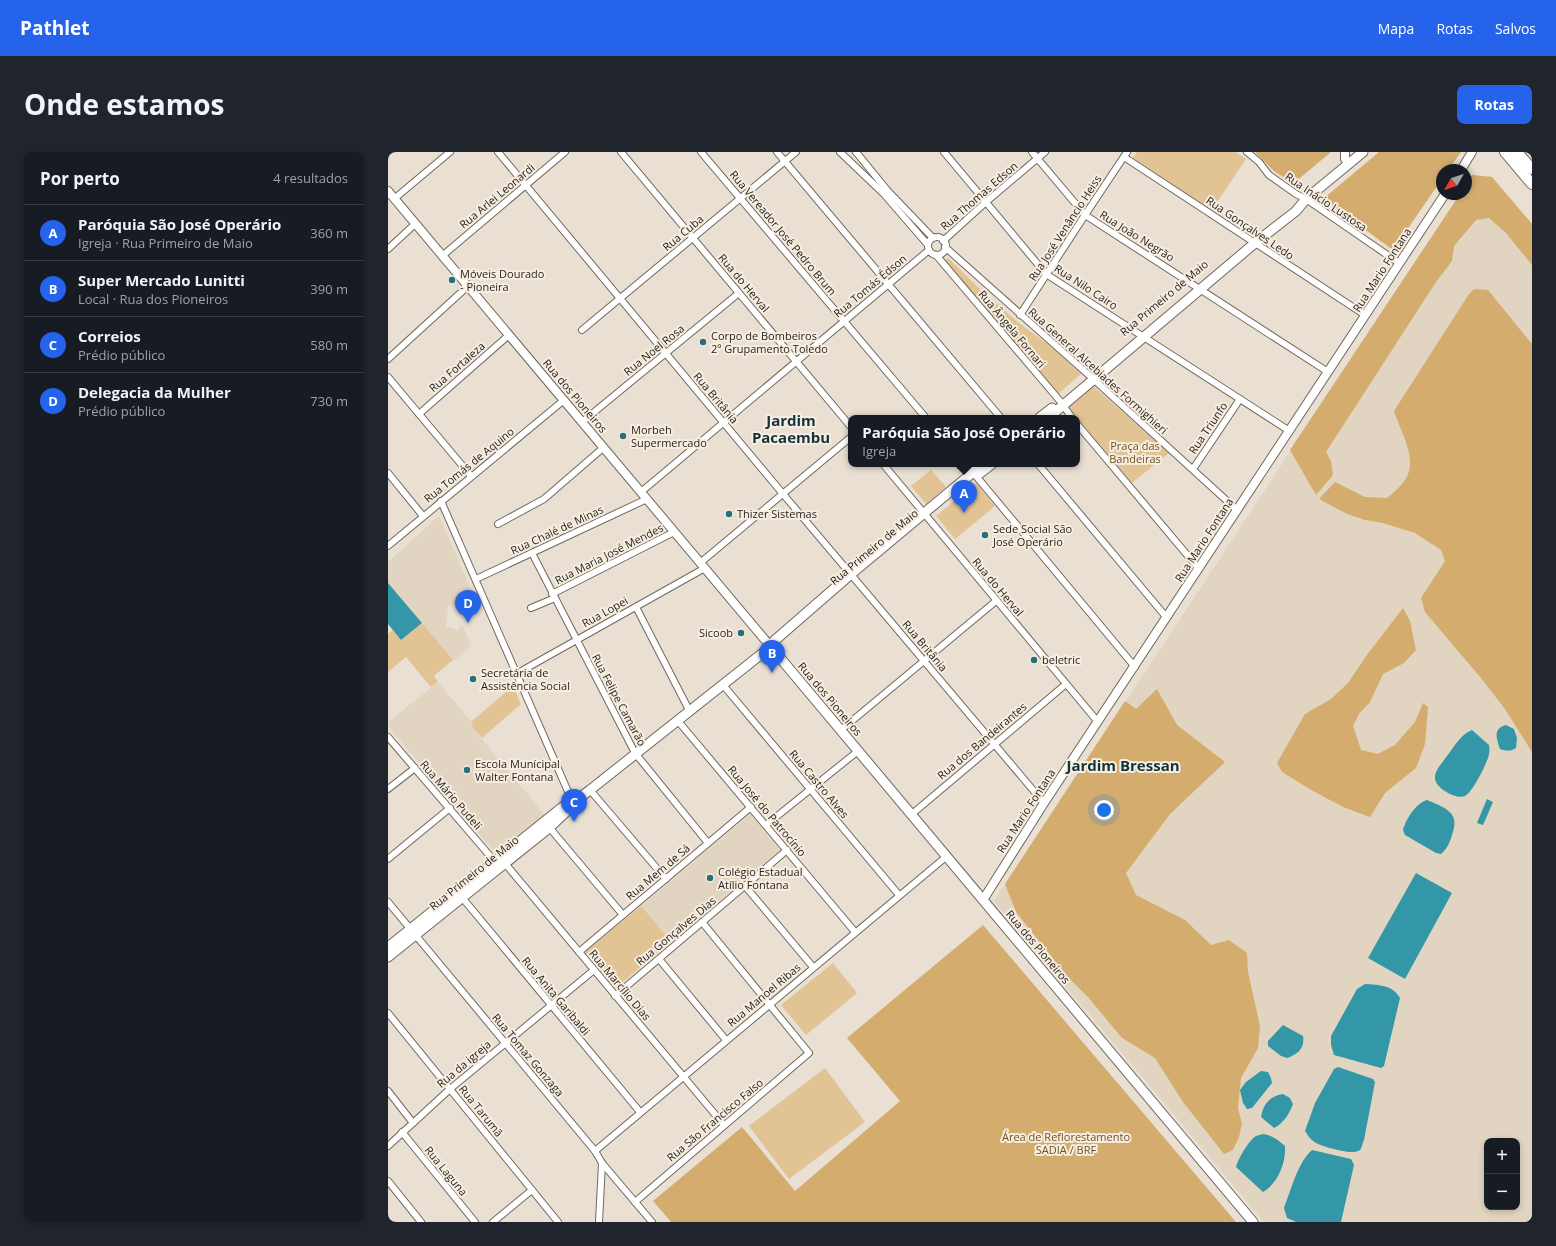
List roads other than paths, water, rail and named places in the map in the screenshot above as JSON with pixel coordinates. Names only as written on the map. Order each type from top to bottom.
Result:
[{"type":"main road","name":"Rua Primeiro de Maio","points":[[1051,415],[1061,404],[1294,206],[1306,199],[1363,152]]},
{"type":"main road","points":[[1505,152],[1528,170]]},
{"type":"main road","points":[[1518,152],[1528,170],[1532,184]]},
{"type":"main road","name":"Rua Primeiro de Maio","points":[[1044,415],[1061,404]]},
{"type":"main road","name":"Rua Primeiro de Maio","points":[[974,475],[981,467]]},
{"type":"main road","name":"Rua Primeiro de Maio","points":[[388,957],[413,932],[547,825],[565,805],[572,803],[590,790],[690,712],[770,647],[772,642],[925,515],[974,475],[987,467]]},
{"type":"main road","name":"Rua dos Pioneiros","points":[[770,647],[912,814],[1253,1222]]},
{"type":"main road","name":"Rua Primeiro de Maio","points":[[388,948],[413,932]]},
{"type":"street","points":[[394,199],[450,152]]},
{"type":"street","name":"Rua Britânia","points":[[498,152],[783,494],[1044,803]]},
{"type":"street","name":"Rua Arlei Leonardi","points":[[442,256],[565,152]]},
{"type":"street","name":"Rua do Herval","points":[[621,152],[848,423]]},
{"type":"street","name":"Rua Vereador José Pedro Brum","points":[[701,152],[923,415]]},
{"type":"street","points":[[777,152],[998,415]]},
{"type":"street","name":"Rua Cuba","points":[[582,330],[796,152]]},
{"type":"street","points":[[840,152],[885,191],[933,238]]},
{"type":"street","points":[[856,152],[928,248],[936,255],[941,253],[945,247],[943,240],[939,237],[933,238]]},
{"type":"street","name":"Rua Nilo Cairo","points":[[944,152],[1046,274],[1143,335],[1288,430]]},
{"type":"street","name":"Rua João Negrão","points":[[1032,152],[1085,215],[1328,372]]},
{"type":"street","name":"Rua Thomas Edson","points":[[943,240],[1046,152]]},
{"type":"street","name":"Rua Inácio Lustosa","points":[[1247,152],[1259,162],[1269,176],[1306,199],[1399,264]]},
{"type":"street","points":[[1345,152],[1345,159],[1349,164]]},
{"type":"street","points":[[1466,164],[1474,153]]},
{"type":"street","name":"Rua José Venâncio Heiss","points":[[1020,315],[1126,155]]},
{"type":"street","name":"Rua Gonçalves Ledo","points":[[1126,155],[1253,242],[1365,315]]},
{"type":"street","name":"Rua dos Pioneiros","points":[[388,191],[770,647]]},
{"type":"street","name":"Rua Mario Fontana","points":[[983,900],[1044,803],[1167,618],[1288,430],[1441,200]]},
{"type":"street","points":[[388,249],[415,224]]},
{"type":"street","points":[[928,248],[933,238]]},
{"type":"street","name":"Rua General Alcebiades Formighieri","points":[[945,247],[1237,510]]},
{"type":"street","name":"Rua Tomás Édson","points":[[644,496],[724,423],[928,248]]},
{"type":"street","name":"Rua Ângela Fornari","points":[[936,255],[1070,415]]},
{"type":"street","points":[[388,359],[468,286]]},
{"type":"street","name":"Rua Noel Rosa","points":[[582,422],[739,293]]},
{"type":"street","name":"Rua Fortaleza","points":[[419,414],[509,335]]},
{"type":"street","points":[[388,377],[471,476]]},
{"type":"street","name":"Rua Triunfo","points":[[1193,469],[1240,399]]},
{"type":"street","name":"Rua Tomás de Aquino","points":[[388,546],[564,400]]},
{"type":"street","points":[[1080,428],[1199,569]]},
{"type":"street","name":"Rua Lopei","points":[[516,674],[636,607],[702,566],[783,494],[848,440]]},
{"type":"street","points":[[498,524],[544,500],[603,448]]},
{"type":"street","name":"Rua do Herval","points":[[885,467],[1098,722]]},
{"type":"street","points":[[968,467],[1135,666]]},
{"type":"street","points":[[1041,467],[1167,618]]},
{"type":"street","points":[[388,474],[423,516]]},
{"type":"street","name":"Rua Chalé de Minas","points":[[476,580],[644,496]]},
{"type":"street","points":[[442,501],[572,803]]},
{"type":"street","name":"Rua Maria José Mendes","points":[[531,608],[674,532]]},
{"type":"street","name":"Rua Felipe Camarão","points":[[532,553],[635,754],[708,843]]},
{"type":"street","points":[[841,730],[996,601]]},
{"type":"street","points":[[636,607],[690,712]]},
{"type":"street","name":"Rua dos Bandeirantes","points":[[912,814],[1066,684]]},
{"type":"street","name":"Rua Castro Alves","points":[[723,685],[899,895]]},
{"type":"street","name":"Rua José do Patrocínio","points":[[678,721],[856,932]]},
{"type":"street","name":"Rua Mário Pudeli","points":[[388,737],[499,862]]},
{"type":"street","points":[[766,825],[858,751]]},
{"type":"street","points":[[388,789],[415,768]]},
{"type":"street","points":[[590,790],[666,879]]},
{"type":"street","name":"Rua Mem de Sá","points":[[579,952],[750,807]]},
{"type":"street","points":[[388,859],[450,808]]},
{"type":"street","points":[[547,825],[623,915]]},
{"type":"street","name":"Rua Gonçalves Dias","points":[[615,996],[787,850]]},
{"type":"street","name":"Rua Manoel Ribas","points":[[595,1151],[947,856]]},
{"type":"street","name":"Rua Marcílio Dias","points":[[499,862],[579,952],[724,1125]]},
{"type":"street","points":[[745,886],[813,967]]},
{"type":"street","name":"Rua Anita Garibaldi","points":[[459,894],[640,1112]]},
{"type":"street","name":"Rua Tomaz Gonzaga","points":[[388,902],[595,1151],[602,1163],[652,1222]]},
{"type":"street","points":[[702,922],[769,1004]]},
{"type":"street","points":[[659,959],[726,1040]]},
{"type":"street","name":"Rua da igreja","points":[[388,1146],[450,1089],[594,970]]},
{"type":"street","name":"Rua São Francisco Falso","points":[[635,1202],[809,1054],[769,1004]]},
{"type":"street","name":"Rua Tarumã","points":[[388,1014],[558,1222]]},
{"type":"street","points":[[388,1091],[413,1123]]},
{"type":"street","name":"Rua Laguna","points":[[402,1132],[475,1222]]},
{"type":"street","points":[[599,1222],[602,1163]]},
{"type":"street","points":[[388,1181],[420,1222]]},
{"type":"street","points":[[493,1222],[532,1190]]},
{"type":"water","points":[[388,583],[422,623],[401,640],[388,624]]},
{"type":"water","points":[[1506,725],[1514,729],[1517,738],[1516,748],[1510,751],[1500,749],[1497,738],[1497,732],[1499,729]]},
{"type":"water","points":[[1472,730],[1489,745],[1488,758],[1483,770],[1468,794],[1461,797],[1452,795],[1438,785],[1435,774],[1458,741],[1464,734]]},
{"type":"water","points":[[1487,799],[1493,802],[1483,825],[1477,823]]},
{"type":"water","points":[[1427,800],[1450,812],[1453,816],[1454,827],[1450,840],[1447,848],[1441,854],[1436,853],[1405,835],[1403,830],[1406,821],[1415,808]]},
{"type":"water","points":[[1416,873],[1452,893],[1405,979],[1368,958]]},
{"type":"water","points":[[1365,984],[1380,985],[1390,988],[1394,990],[1400,998],[1384,1066],[1381,1068],[1334,1055],[1331,1045],[1331,1036],[1357,989]]},
{"type":"water","points":[[1283,1025],[1303,1036],[1303,1044],[1300,1050],[1287,1058],[1281,1056],[1268,1046],[1268,1041]]},
{"type":"water","points":[[1338,1067],[1373,1079],[1375,1082],[1364,1140],[1360,1149],[1354,1152],[1342,1151],[1316,1143],[1305,1131],[1315,1103],[1334,1069]]},
{"type":"water","points":[[1261,1071],[1268,1072],[1272,1083],[1252,1108],[1247,1109],[1243,1103],[1240,1090],[1246,1082]]},
{"type":"water","points":[[1283,1094],[1290,1098],[1293,1104],[1286,1118],[1281,1124],[1274,1128],[1261,1117],[1263,1108],[1268,1101],[1278,1095]]},
{"type":"water","points":[[1263,1134],[1272,1137],[1285,1146],[1285,1152],[1282,1166],[1277,1178],[1263,1192],[1236,1167],[1241,1155],[1250,1141],[1256,1136]]},
{"type":"water","points":[[1312,1150],[1351,1159],[1354,1165],[1341,1222],[1296,1222],[1287,1218],[1284,1208],[1292,1185],[1307,1155]]},
{"type":"place","name":"Móveis Dourado - Pioneira","points":[[452,280]]},
{"type":"place","name":"Corpo de Bombeiros 2º Grupamento Toledo","points":[[703,342]]},
{"type":"place","name":"Morbeh Supermercado","points":[[623,436]]},
{"type":"place","name":"Paróquia São José Operário","points":[[964,513]]},
{"type":"place","name":"Thizer Sistemas","points":[[729,514]]},
{"type":"place","name":"Sede Social São José Operário","points":[[985,535]]},
{"type":"place","name":"Delegacia da Mulher","points":[[468,623]]},
{"type":"place","name":"Sicoob","points":[[741,633]]},
{"type":"place","name":"beletric","points":[[1034,660]]},
{"type":"place","name":"Super Mercado Lunitti","points":[[772,673]]},
{"type":"place","name":"Secretária de Assistência Social","points":[[473,679]]},
{"type":"place","name":"Escola Munícipal Walter Fontana","points":[[467,770]]},
{"type":"place","name":"Correios","points":[[574,822]]},
{"type":"place","name":"Colégio Estadual Atílio Fontana","points":[[710,878]]},
{"type":"district","name":"Jardim Pacaembu","points":[[791,430]]},
{"type":"district","name":"Jardim Bressan","points":[[1123,766]]},
{"type":"park label","name":"Praça das Bandeiras","points":[[1135,452]]},
{"type":"park label","name":"Área de Reflorestamento SADIA / BRF","points":[[1066,1143]]}]
